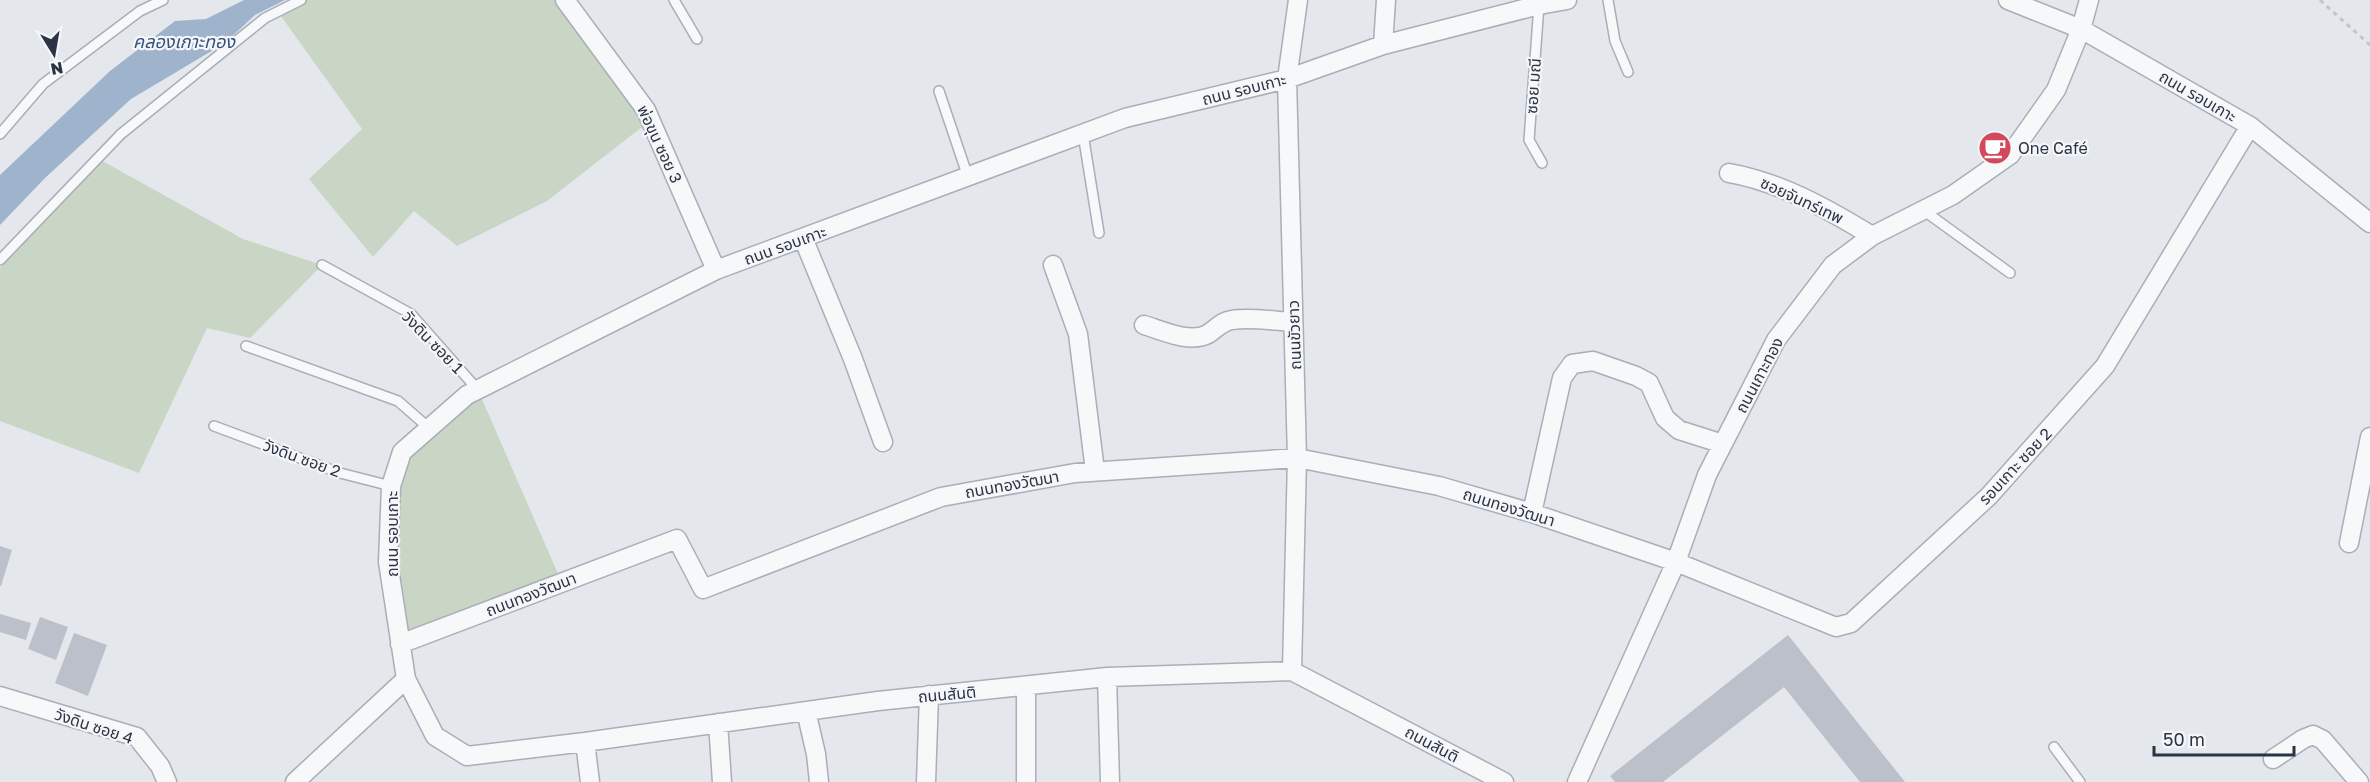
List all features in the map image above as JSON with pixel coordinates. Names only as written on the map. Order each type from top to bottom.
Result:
[{"type":"street","name":"ถนนขัวยาว","points":[[1292,671],[1297,458],[1287,79],[1298,0]]},
{"type":"street","points":[[1383,45],[1386,0]]},
{"type":"street","name":"ถนน รอบเกาะ","points":[[406,679],[388,562],[391,486],[402,452],[467,395],[716,270],[1125,118],[1287,79],[1383,45],[1539,4],[1567,0]]},
{"type":"street","name":"ถนน รอบเกาะ","points":[[2008,0],[2081,29],[2250,126],[2370,224]]},
{"type":"street","name":"ถนนเกาะทอง","points":[[1577,782],[1677,562],[1707,475],[1776,340],[1833,266],[1872,236],[1953,195],[2010,155],[2056,90],[2081,29],[2089,0]]},
{"type":"street","name":"พ่อขุน ซอย 3","points":[[570,2],[646,110],[716,270]]},
{"type":"street","name":"รอบเกาะ ซอย 2","points":[[1677,562],[1836,627],[1851,623],[1989,496],[2105,366],[2250,126]]},
{"type":"street","name":"ซอยจันทร์เทพ","points":[[1729,173],[1755,178],[1784,189],[1843,218],[1872,236]]},
{"type":"street","points":[[803,238],[853,359],[883,442]]},
{"type":"street","points":[[1053,265],[1078,334],[1095,471]]},
{"type":"street","points":[[1144,325],[1178,335],[1197,336],[1207,334],[1218,325],[1230,320],[1293,322]]},
{"type":"street","points":[[1532,513],[1562,378],[1572,364],[1593,361],[1636,376],[1649,383],[1665,418],[1679,430],[1723,444]]},
{"type":"street","points":[[2349,543],[2370,437]]},
{"type":"street","name":"ถนนทองวัฒนา","points":[[400,644],[677,539],[703,589],[941,497],[1075,473],[1297,458],[1439,486],[1532,513],[1677,562]]},
{"type":"street","name":"ถนนสันติ","points":[[406,679],[435,736],[466,756],[806,711],[1107,677],[1292,671],[1504,782]]},
{"type":"street","points":[[1107,677],[1110,782],[1118,782]]},
{"type":"street","points":[[295,782],[406,679]]},
{"type":"street","points":[[1026,687],[1026,782]]},
{"type":"street","name":"วังดิน ซอย 4","points":[[0,696],[136,737],[160,766],[167,782]]},
{"type":"street","points":[[926,782],[929,696]]},
{"type":"street","points":[[806,711],[816,754],[819,782]]},
{"type":"street","points":[[718,723],[722,782]]},
{"type":"street","points":[[2273,759],[2313,735],[2323,740],[2359,782]]},
{"type":"street","points":[[585,742],[590,782]]},
{"type":"lane","points":[[0,134],[43,84],[140,11],[163,0]]},
{"type":"lane","points":[[0,260],[121,134],[265,18],[301,0]]},
{"type":"lane","points":[[675,0],[697,39]]},
{"type":"lane","points":[[1608,0],[1615,41],[1628,72]]},
{"type":"lane","name":"ซอย มณี","points":[[1539,4],[1529,140],[1542,164]]},
{"type":"lane","points":[[939,90],[968,177]]},
{"type":"lane","points":[[1083,134],[1099,233]]},
{"type":"lane","points":[[1923,210],[2010,273]]},
{"type":"lane","name":"วังดิน ซอย 1","points":[[322,265],[411,314],[478,390]]},
{"type":"lane","points":[[246,346],[398,401],[429,428]]},
{"type":"lane","name":"วังดิน ซอย 2","points":[[214,426],[340,473],[391,486]]},
{"type":"lane","points":[[2054,747],[2080,782]]},
{"type":"path","points":[[2320,0],[2370,45]]},
{"type":"green space","points":[[301,0],[561,0],[651,120],[547,201],[457,246],[414,211],[373,257],[309,179],[362,129],[278,12]]},
{"type":"green space","points":[[97,158],[243,239],[322,265],[250,338],[207,328],[139,473],[0,421],[0,268]]},
{"type":"green space","points":[[478,390],[562,583],[400,644],[388,562],[402,452]]},
{"type":"water","name":"คลองเกาะทอง","points":[[244,0],[285,0],[255,15],[225,43],[131,99],[45,178],[0,225],[0,175],[110,71],[175,21],[206,19]]},
{"type":"building","points":[[0,546],[12,550],[1,586],[0,586]]},
{"type":"building","points":[[0,614],[31,623],[26,640],[0,632]]},
{"type":"building","points":[[40,617],[68,627],[56,660],[28,649]]},
{"type":"building","points":[[74,633],[107,645],[88,696],[55,683]]},
{"type":"building","points":[[1788,635],[1905,782],[1860,782],[1784,687],[1663,782],[1615,782],[1610,776]]},
{"type":"place","name":"One Café","points":[[1995,148]]}]
